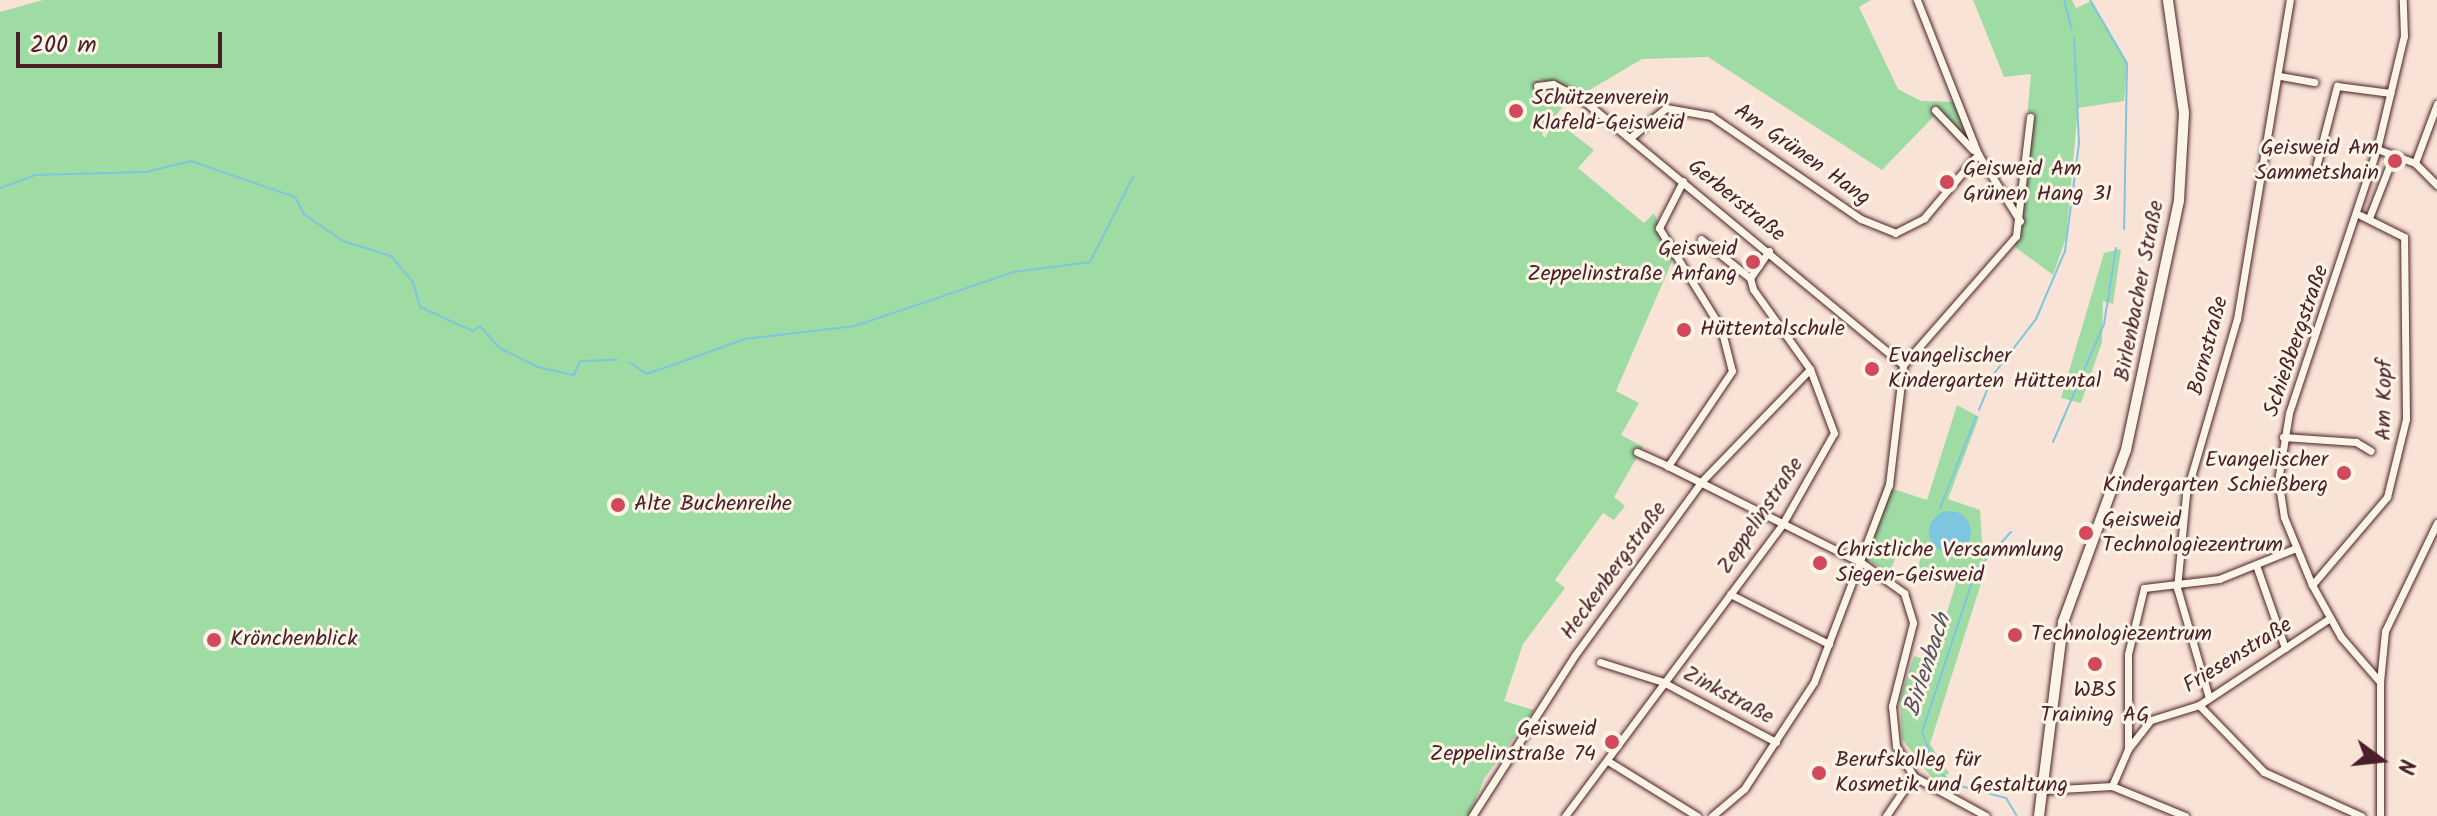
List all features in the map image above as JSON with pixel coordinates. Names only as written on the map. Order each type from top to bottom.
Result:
[{"type":"main road","name":"Birlenbacher Straße","points":[[2039,816],[2063,622],[2126,450],[2176,214],[2185,133],[2168,0]]},
{"type":"street","points":[[1917,0],[1978,154],[2020,221]]},
{"type":"street","name":"Bornstraße","points":[[2209,698],[2177,582],[2186,494],[2237,319],[2280,76],[2290,0]]},
{"type":"street","name":"Schießbergstraße","points":[[2380,682],[2330,618],[2296,548],[2279,499],[2283,437],[2360,215],[2391,93],[2403,0]]},
{"type":"street","points":[[2280,76],[2314,82]]},
{"type":"street","name":"Gerberstraße","points":[[1537,86],[1573,93],[1631,137],[1903,365]]},
{"type":"street","points":[[2316,167],[2337,86],[2391,93]]},
{"type":"street","points":[[2415,163],[2437,104]]},
{"type":"street","name":"Am Grünen Hang","points":[[1631,137],[1666,108],[1711,116],[1861,219],[1895,233],[1924,218],[1978,154]]},
{"type":"street","points":[[1935,110],[1978,154]]},
{"type":"street","points":[[1712,816],[1744,789],[1776,742],[1829,644],[1862,563],[1898,446],[1903,365],[2007,247],[2020,221],[2030,117]]},
{"type":"street","points":[[2377,149],[2415,163],[2437,185]]},
{"type":"street","points":[[2369,218],[2389,167]]},
{"type":"street","points":[[1668,466],[1732,371],[1721,328],[1659,228],[1683,181]]},
{"type":"street","name":"Am Kopf","points":[[2312,585],[2372,522],[2401,458],[2404,237],[2360,215]]},
{"type":"street","name":"Zeppelinstraße","points":[[1565,816],[1783,523],[1834,433],[1810,369],[1750,278],[1701,239]]},
{"type":"street","points":[[1750,278],[1769,251]]},
{"type":"street","name":"Heckenbergstraße","points":[[1472,816],[1575,655],[1701,482],[1810,369]]},
{"type":"street","points":[[2283,437],[2356,442],[2371,451]]},
{"type":"street","points":[[1637,452],[1862,563],[1899,588],[1913,614],[1891,719],[1913,776],[1986,816]]},
{"type":"street","points":[[2380,816],[2380,682],[2385,631],[2437,523]]},
{"type":"street","points":[[2112,786],[2128,749],[2128,654],[2139,600],[2152,584],[2219,579],[2296,548]]},
{"type":"street","points":[[2256,565],[2285,648]]},
{"type":"street","points":[[1730,594],[1829,644]]},
{"type":"street","name":"Friesenstraße","points":[[2128,749],[2151,720],[2199,705],[2330,618]]},
{"type":"street","points":[[1600,662],[1663,682]]},
{"type":"street","name":"Zinkstraße","points":[[1663,682],[1776,742]]},
{"type":"street","points":[[2199,705],[2264,772],[2361,816]]},
{"type":"street","points":[[1608,761],[1697,816]]},
{"type":"street","points":[[1886,816],[1913,776]]},
{"type":"street","points":[[2043,790],[2112,786],[2185,816]]},
{"type":"green space","points":[[43,0],[1871,0],[1859,7],[1898,89],[1921,101],[1954,102],[1972,137],[1963,146],[1934,116],[1882,170],[1708,57],[1642,59],[1581,95],[1532,77],[1570,97],[1542,134],[1545,138],[1555,120],[1594,150],[1578,168],[1644,223],[1654,213],[1673,259],[1616,391],[1639,403],[1621,435],[1643,447],[1614,497],[1625,506],[1614,520],[1603,513],[1555,580],[1565,588],[1523,644],[1504,701],[1534,710],[1484,779],[1469,816],[0,816],[0,12]]},
{"type":"green space","points":[[1973,0],[2072,0],[2076,8],[2092,1],[2128,63],[2124,101],[2078,108],[2066,238],[2053,275],[2015,247],[2031,74],[2004,77]]},
{"type":"green space","points":[[2121,249],[2113,304],[2103,301],[2102,342],[2081,403],[2061,398],[2104,253]]},
{"type":"green space","points":[[1957,405],[1979,417],[1948,499],[1980,510],[1984,574],[1930,744],[1949,773],[1936,783],[1902,739],[1900,699],[1914,656],[1932,661],[1956,583],[1918,568],[1921,555],[1900,546],[1890,572],[1860,557],[1884,486],[1927,500]]},
{"type":"water","points":[[1950,511],[1965,517],[1971,532],[1965,547],[1950,553],[1935,547],[1929,532],[1935,517]]},
{"type":"waterway","points":[[2064,0],[2072,29]]},
{"type":"waterway","name":"Birlenbach","points":[[2090,0],[2127,64],[2124,229]]},
{"type":"waterway","points":[[1979,410],[1993,375],[2036,319],[2065,251],[2079,143],[2074,37]]},
{"type":"waterway","points":[[0,188],[35,175],[146,172],[191,161],[295,197],[304,214],[343,241],[391,256],[413,282],[420,307],[473,331],[480,326],[500,348],[538,367],[574,375],[580,361],[617,360]]},
{"type":"waterway","points":[[629,362],[647,374],[745,339],[855,326],[1014,272],[1090,262],[1133,177]]},
{"type":"waterway","name":"Birlenbach","points":[[2053,442],[2104,324],[2116,248]]},
{"type":"waterway","points":[[1940,508],[1976,417]]},
{"type":"waterway","name":"Birlenbach","points":[[2011,532],[1976,570],[1922,732],[1936,770],[1957,785],[2006,798],[2017,816]]},
{"type":"place","name":"Schützenverein Klafeld-Geisweid","points":[[1516,111]]},
{"type":"place","name":"Geisweid Am Sammetshain","points":[[2395,161]]},
{"type":"place","name":"Geisweid Am Grünen Hang 31","points":[[1947,182]]},
{"type":"place","name":"Geisweid Zeppelinstraße Anfang","points":[[1753,262]]},
{"type":"place","name":"Hüttentalschule","points":[[1684,330]]},
{"type":"place","name":"Evangelischer Kindergarten Hüttental","points":[[1872,369]]},
{"type":"place","name":"Evangelischer Kindergarten Schießberg","points":[[2344,473]]},
{"type":"place","name":"Alte Buchenreihe","points":[[618,505]]},
{"type":"place","name":"Geisweid Technologiezentrum","points":[[2086,533]]},
{"type":"place","name":"Christliche Versammlung Siegen-Geisweid","points":[[1820,563]]},
{"type":"place","name":"Technologiezentrum","points":[[2015,635]]},
{"type":"place","name":"Krönchenblick","points":[[214,640]]},
{"type":"place","name":"WBS Training AG","points":[[2095,664]]},
{"type":"place","name":"Geisweid Zeppelinstraße 74","points":[[1612,742]]},
{"type":"place","name":"Berufskolleg für Kosmetik und Gestaltung","points":[[1819,773]]}]
